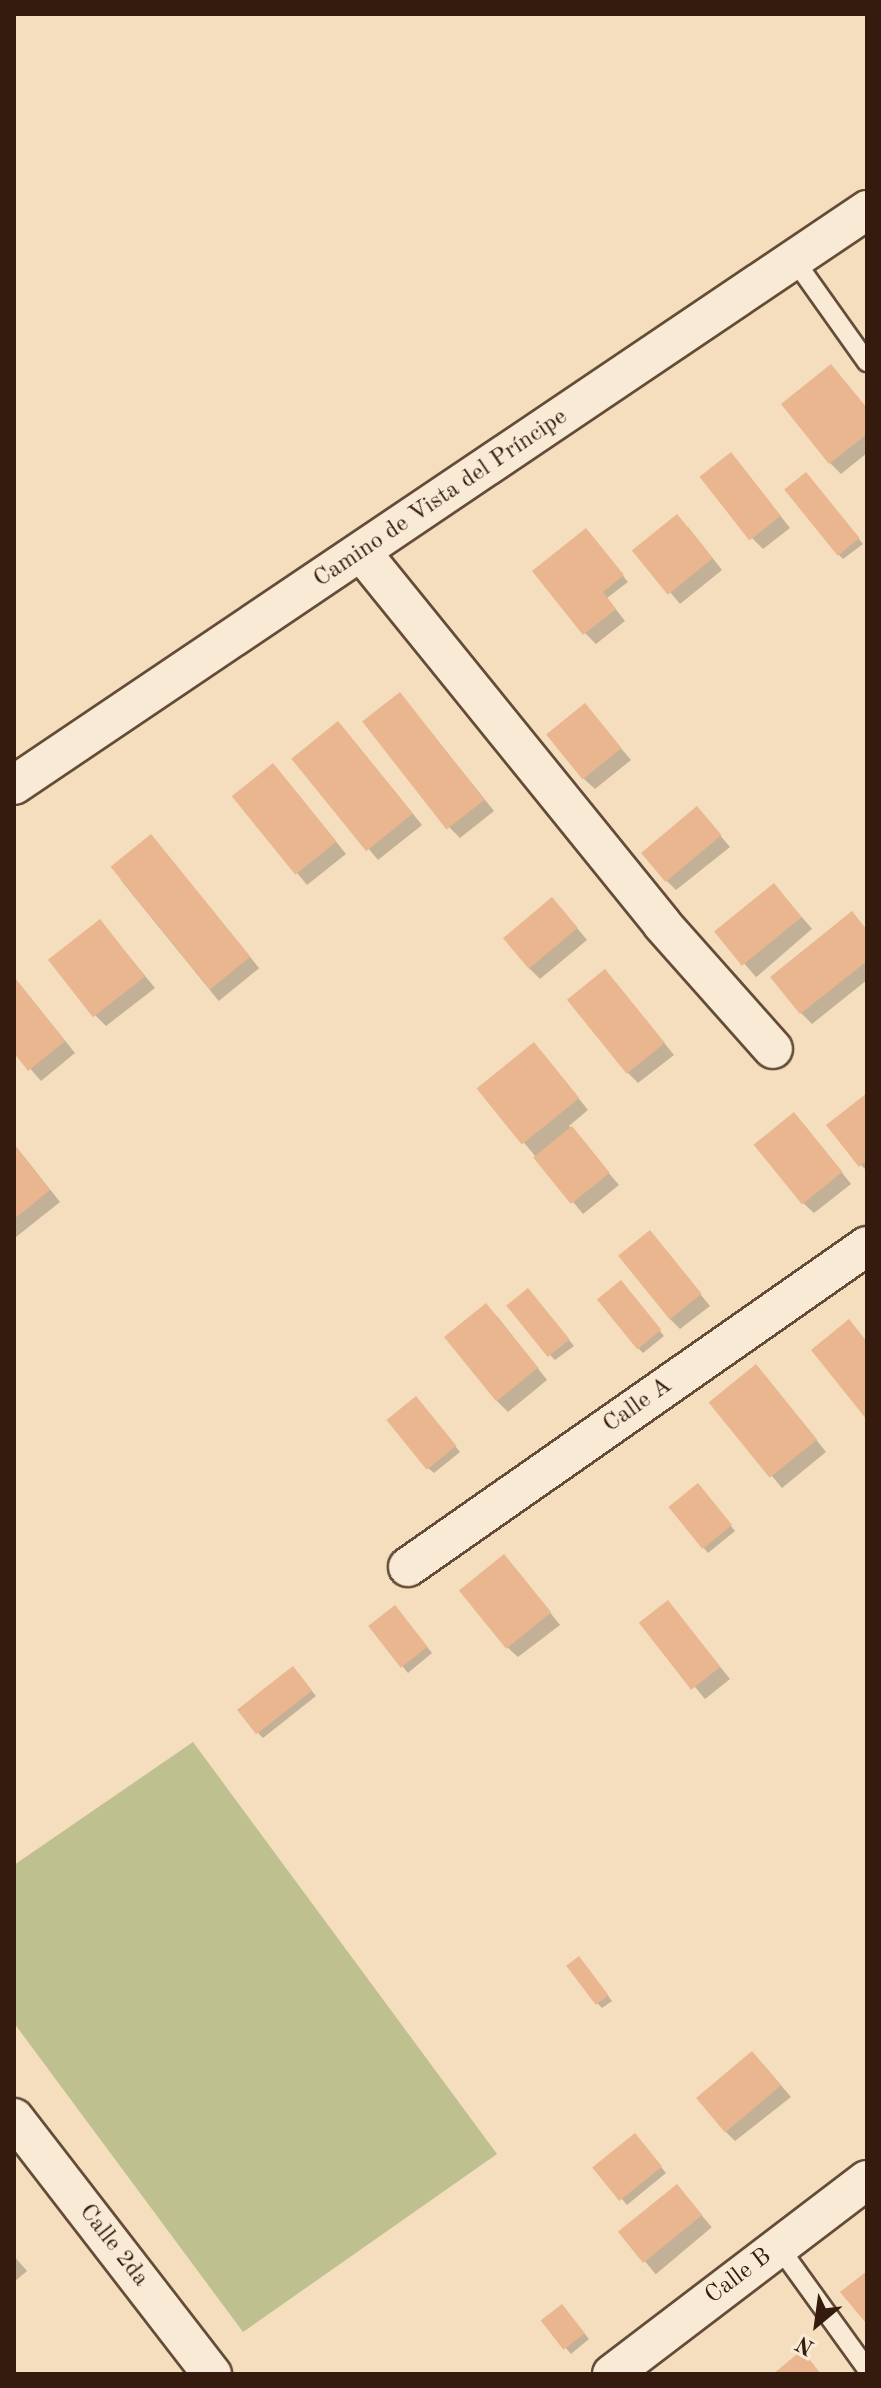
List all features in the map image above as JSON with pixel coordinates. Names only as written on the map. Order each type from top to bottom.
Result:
[{"type":"street","name":"Camino de Vista del Príncipe","points":[[14,785],[867,210]]},
{"type":"street","points":[[362,553],[662,924],[773,1049]]},
{"type":"street","name":"Calle A","points":[[408,1567],[867,1246]]},
{"type":"street","name":"Calle 2da","points":[[14,2118],[212,2374]]},
{"type":"street","name":"Calle B","points":[[612,2374],[867,2180]]},
{"type":"lane","points":[[793,258],[867,362]]},
{"type":"lane","points":[[779,2247],[867,2369]]},
{"type":"green space","points":[[193,1742],[497,2154],[243,2332],[14,2023],[14,1865]]},
{"type":"building","points":[[831,364],[867,408],[867,434],[829,464],[781,404]]},
{"type":"building","points":[[731,452],[781,516],[749,540],[699,477]]},
{"type":"building","points":[[806,472],[859,538],[838,556],[784,490]]},
{"type":"building","points":[[677,514],[713,558],[668,595],[632,551]]},
{"type":"building","points":[[586,528],[624,575],[603,592],[616,609],[583,635],[532,571]]},
{"type":"building","points":[[400,692],[484,800],[447,830],[362,722]]},
{"type":"building","points":[[585,703],[622,748],[583,780],[546,734]]},
{"type":"building","points":[[338,721],[413,813],[366,851],[291,759]]},
{"type":"building","points":[[273,763],[337,841],[295,875],[232,796]]},
{"type":"building","points":[[697,806],[721,835],[666,882],[641,853]]},
{"type":"building","points":[[151,834],[250,957],[210,990],[111,867]]},
{"type":"building","points":[[774,883],[802,917],[742,966],[714,931]]},
{"type":"building","points":[[552,897],[578,928],[529,969],[503,938]]},
{"type":"building","points":[[852,911],[867,930],[867,961],[800,1014],[770,977]]},
{"type":"building","points":[[100,919],[145,977],[93,1017],[48,960]]},
{"type":"building","points":[[605,969],[665,1043],[627,1074],[567,1000]]},
{"type":"building","points":[[14,977],[65,1041],[28,1071],[14,1053]]},
{"type":"building","points":[[534,1042],[579,1098],[522,1145],[476,1089]]},
{"type":"building","points":[[867,1093],[867,1160],[859,1167],[826,1125]]},
{"type":"building","points":[[794,1112],[842,1172],[802,1205],[754,1145]]},
{"type":"building","points":[[572,1126],[610,1173],[571,1204],[533,1157]]},
{"type":"building","points":[[14,1144],[50,1190],[14,1219]]},
{"type":"building","points":[[650,1230],[702,1294],[670,1320],[618,1256]]},
{"type":"building","points":[[621,1280],[661,1330],[637,1349],[597,1300]]},
{"type":"building","points":[[528,1288],[570,1339],[548,1357],[506,1306]]},
{"type":"building","points":[[486,1303],[538,1368],[496,1401],[444,1337]]},
{"type":"building","points":[[849,1319],[867,1342],[867,1420],[811,1350]]},
{"type":"building","points":[[756,1364],[817,1439],[770,1478],[709,1402]]},
{"type":"building","points":[[416,1396],[456,1446],[427,1470],[386,1420]]},
{"type":"building","points":[[698,1483],[732,1525],[702,1549],[668,1507]]},
{"type":"building","points":[[504,1554],[551,1612],[506,1649],[459,1591]]},
{"type":"building","points":[[668,1600],[720,1667],[691,1690],[639,1623]]},
{"type":"building","points":[[395,1605],[428,1647],[401,1668],[368,1626]]},
{"type":"building","points":[[293,1666],[312,1690],[256,1734],[237,1710]]},
{"type":"building","points":[[579,1956],[608,1995],[596,2005],[566,1966]]},
{"type":"building","points":[[752,2051],[781,2085],[725,2132],[696,2098]]},
{"type":"building","points":[[635,2133],[662,2166],[619,2201],[592,2168]]},
{"type":"building","points":[[677,2184],[702,2215],[643,2263],[618,2232]]},
{"type":"building","points":[[867,2271],[867,2320],[865,2322],[840,2292]]},
{"type":"building","points":[[562,2304],[585,2333],[564,2350],[541,2321]]},
{"type":"building","points":[[802,2350],[821,2374],[773,2374]]}]
